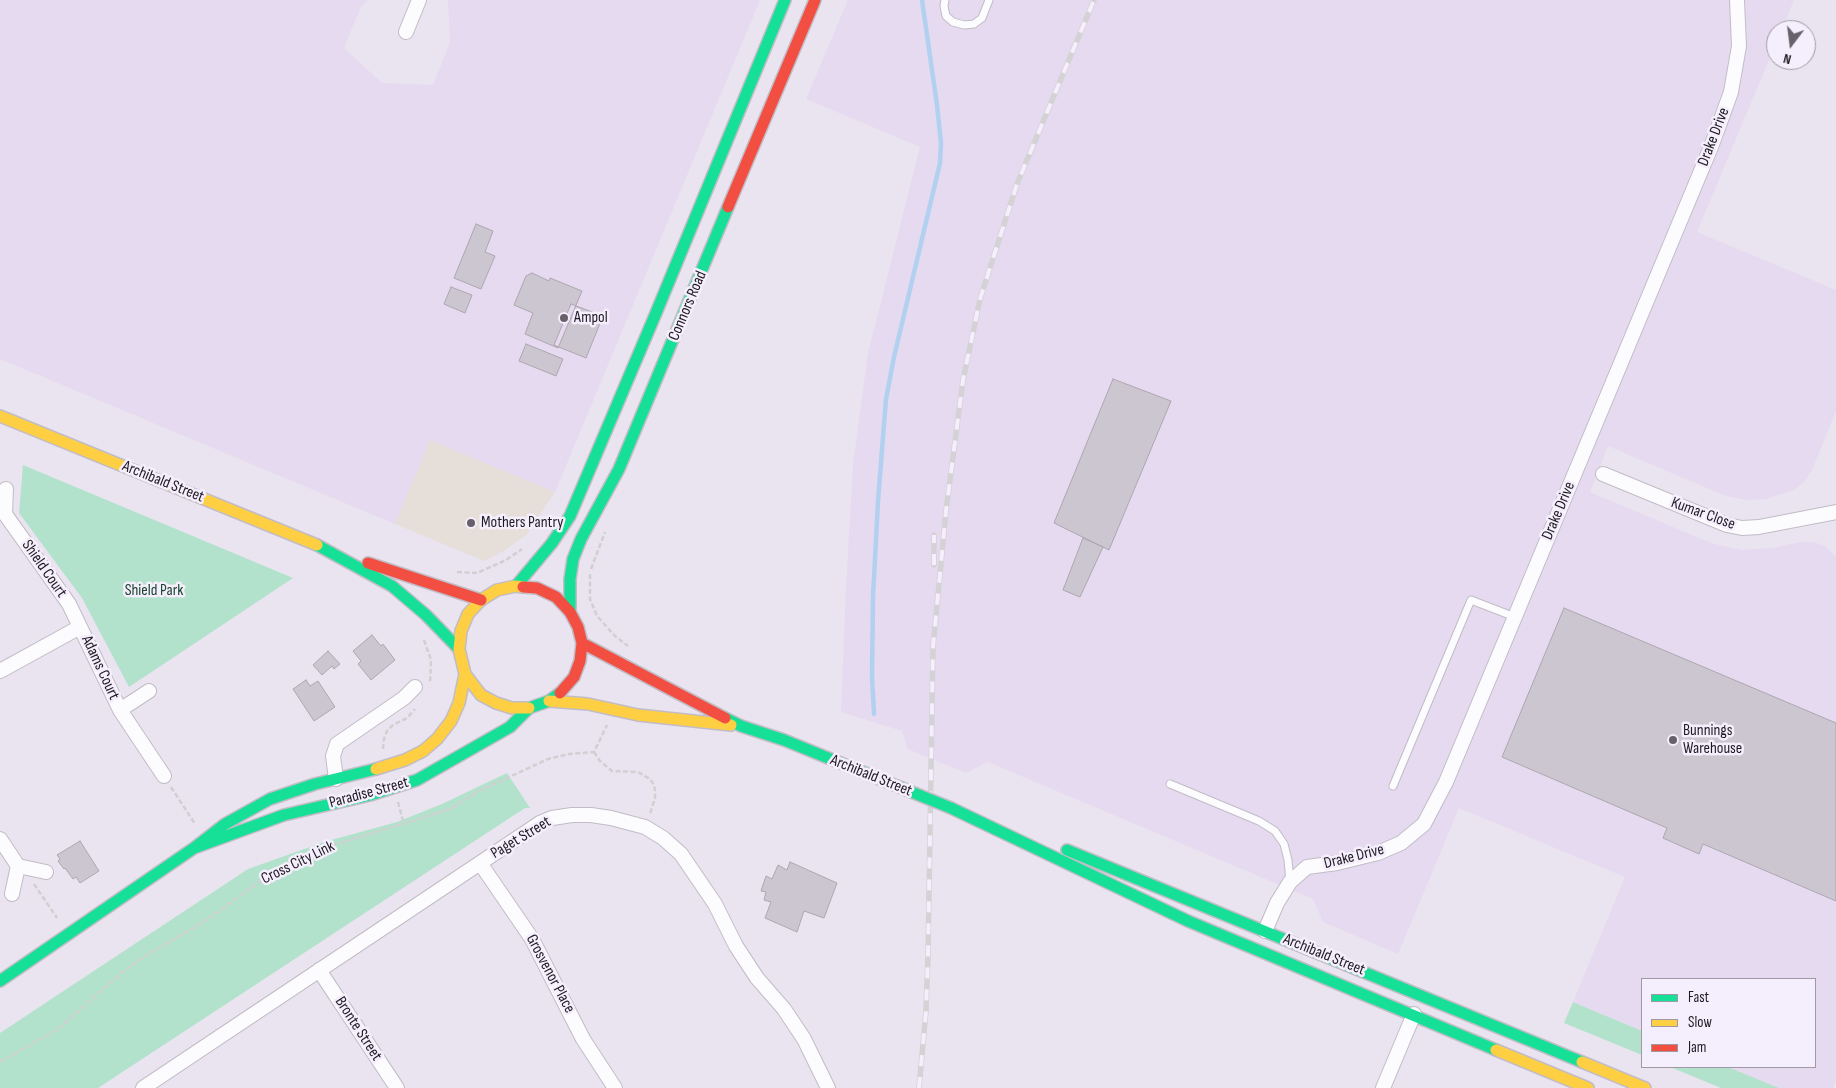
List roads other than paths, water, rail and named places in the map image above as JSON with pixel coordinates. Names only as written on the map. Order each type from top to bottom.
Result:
[{"type":"street","points":[[406,32],[420,0]]},
{"type":"street","name":"Connors Road","points":[[516,586],[552,543],[570,516],[660,304],[785,0]]},
{"type":"street","name":"Connors Road","points":[[570,612],[570,579],[573,559],[578,546],[619,469],[815,0]]},
{"type":"street","name":"Drake Drive","points":[[1265,931],[1277,903],[1290,882],[1307,868],[1378,853],[1401,843],[1424,824],[1446,782],[1721,120],[1730,92],[1739,46],[1737,0]]},
{"type":"street","name":"Archibald Street","points":[[0,416],[326,549],[481,600]]},
{"type":"street","name":"Kumar Close","points":[[1603,474],[1727,525],[1742,528],[1759,527],[1836,512]]},
{"type":"street","name":"Shield Court","points":[[6,489],[2,512],[69,604],[80,627]]},
{"type":"street","name":"Archibald Street","points":[[326,549],[392,586],[426,615],[458,649]]},
{"type":"street","points":[[516,586],[537,588],[556,597],[570,612],[578,627],[582,643],[580,661],[574,677],[563,691],[549,701],[529,708],[512,708],[496,703],[482,695],[465,674],[458,649],[461,630],[468,614],[481,600],[498,590],[516,586]]},
{"type":"street","points":[[0,671],[80,627]]},
{"type":"street","name":"Adams Court","points":[[80,627],[120,710],[164,776]]},
{"type":"street","name":"Archibald Street","points":[[582,643],[741,726],[784,740],[952,808],[1154,905],[1588,1088]]},
{"type":"street","name":"Paradise Street","points":[[0,981],[194,848],[225,824],[270,799],[388,766],[423,751],[437,740],[451,722],[459,703],[465,674]]},
{"type":"street","name":"Paradise Street","points":[[336,779],[333,756],[337,744],[399,702],[415,687]]},
{"type":"street","name":"Adams Court","points":[[120,710],[149,691]]},
{"type":"street","name":"Archibald Street","points":[[549,701],[588,704],[638,715],[741,726]]},
{"type":"street","name":"Paradise Street","points":[[194,848],[284,815],[370,795],[417,780],[510,727],[529,708]]},
{"type":"street","name":"Paget Street","points":[[149,1086],[540,823],[552,818],[591,815],[625,821],[644,827],[662,838],[681,854],[715,904],[746,962],[757,978],[784,1009],[804,1039],[828,1088]]},
{"type":"street","name":"Archibald Street","points":[[1000,830],[1089,858],[1645,1088]]},
{"type":"street","points":[[0,839],[18,866],[46,872]]},
{"type":"street","name":"Grosvenor Place","points":[[480,863],[532,939],[583,1039],[615,1088]]},
{"type":"street","points":[[12,894],[18,866]]},
{"type":"street","points":[[1258,949],[1265,931]]},
{"type":"street","name":"Bronte Street","points":[[319,970],[396,1088]]},
{"type":"street","points":[[1383,1088],[1421,995]]},
{"type":"lane","points":[[946,0],[944,6],[946,16],[953,22],[964,25],[974,24],[982,18],[990,0]]},
{"type":"lane","points":[[1393,786],[1471,600],[1515,617]]},
{"type":"lane","points":[[1170,784],[1259,821],[1275,831],[1284,844],[1290,882]]},
{"type":"waterway","points":[[874,714],[872,676],[873,597],[886,399],[894,357],[940,163],[941,143],[937,105],[922,0]]},
{"type":"railway","points":[[919,1088],[926,1011],[928,956],[933,647],[946,511],[963,380],[980,299],[1017,184],[1094,0]]},
{"type":"railway","points":[[934,535],[934,565]]},
{"type":"place","name":"Ampol","points":[[564,318]]},
{"type":"place","name":"Mothers Pantry","points":[[471,523]]},
{"type":"place","name":"Bunnings Warehouse","points":[[1673,740]]},
{"type":"park label","name":"Shield Park","points":[[154,591]]}]
